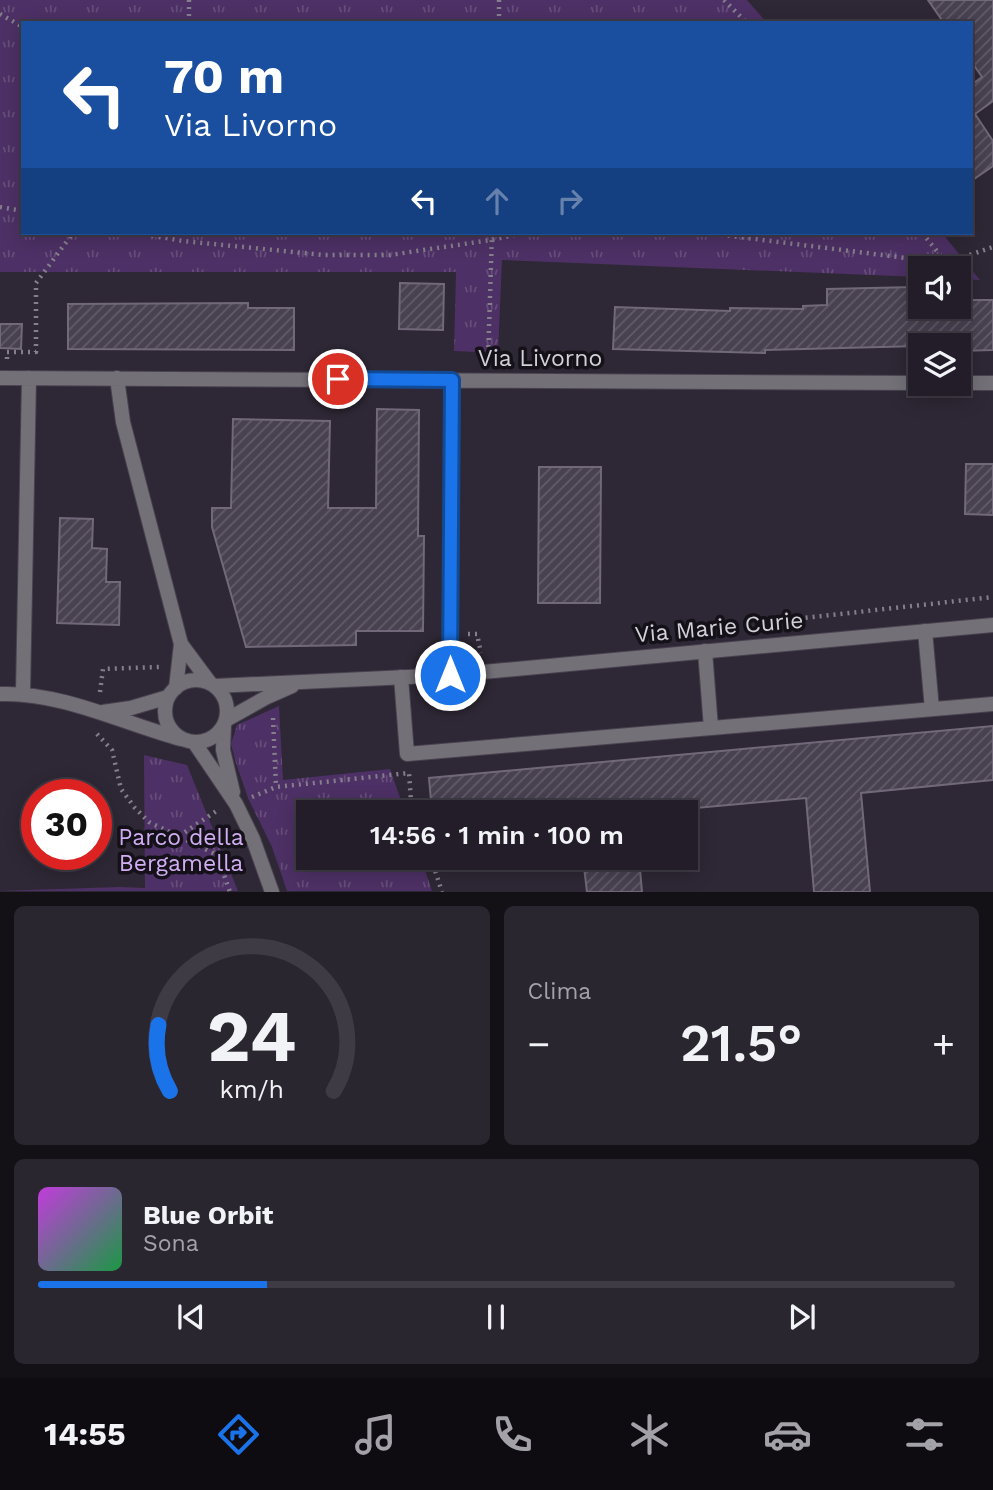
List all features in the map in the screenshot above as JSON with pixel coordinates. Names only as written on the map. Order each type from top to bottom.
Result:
[{"type":"street","name":"Via Livorno","points":[[3,378],[908,383]]},
{"type":"street","points":[[23,693],[29,378]]},
{"type":"street","points":[[117,378],[123,422],[181,644],[226,701],[223,750],[236,804]]},
{"type":"street","points":[[450,675],[452,380]]},
{"type":"street","points":[[971,383],[993,383]]},
{"type":"street","name":"Via Marie Curie","points":[[212,684],[450,675],[993,625]]},
{"type":"street","points":[[925,631],[932,709]]},
{"type":"street","points":[[181,644],[165,716],[174,733],[188,741],[236,804],[253,839],[272,891]]},
{"type":"street","points":[[705,651],[711,728]]},
{"type":"street","points":[[401,677],[407,754],[993,704]]},
{"type":"street","points":[[98,712],[131,708],[172,692],[192,680],[212,684]]},
{"type":"street","name":"Via Marie Curie","points":[[225,722],[299,682]]},
{"type":"street","points":[[0,694],[23,693],[98,712],[188,741],[212,738],[225,722]]},
{"type":"path","points":[[189,0],[189,21]]},
{"type":"path","points":[[499,0],[499,21]]},
{"type":"path","points":[[724,0],[745,21]]},
{"type":"path","points":[[0,14],[21,26]]},
{"type":"path","points":[[0,207],[21,211]]},
{"type":"path","points":[[3,378],[7,352],[36,352],[36,283],[72,235]]},
{"type":"path","points":[[149,235],[183,241],[324,255],[390,255],[515,235]]},
{"type":"path","points":[[487,380],[492,235]]},
{"type":"path","points":[[723,235],[908,258]]},
{"type":"path","points":[[924,235],[940,256]]},
{"type":"path","points":[[967,256],[993,247]]},
{"type":"path","points":[[743,625],[993,597]]},
{"type":"path","points":[[450,633],[477,634],[480,653],[493,652]]},
{"type":"path","points":[[158,657],[161,667],[103,669],[95,732],[112,750],[121,789],[127,799],[149,822],[217,855],[230,891]]},
{"type":"path","points":[[273,710],[276,787]]},
{"type":"path","points":[[179,836],[221,808],[276,787],[409,774],[411,800]]},
{"type":"path","points":[[435,870],[442,891]]},
{"type":"green space","points":[[0,0],[747,0],[765,21],[21,21],[21,235],[944,235],[961,256],[908,256],[908,277],[502,260],[498,353],[454,351],[456,272],[0,272]]},
{"type":"green space","points":[[971,269],[980,280],[971,280]]},
{"type":"green space","points":[[279,706],[283,780],[390,769],[401,800],[296,800],[296,870],[425,870],[432,891],[287,891],[272,847],[248,798],[236,763],[231,744],[237,725]]},
{"type":"green space","name":"Parco della Bergamella","points":[[144,755],[187,765],[238,891],[0,891],[145,888]]},
{"type":"building","points":[[928,0],[993,0],[993,101],[975,114],[993,141],[993,166],[973,180],[973,84],[982,77],[973,64],[973,21],[943,21]]},
{"type":"building","points":[[400,283],[444,284],[443,330],[399,329]]},
{"type":"building","points":[[908,287],[908,319],[971,319],[971,300],[993,300],[993,350],[971,351],[971,333],[908,333],[908,346],[765,350],[765,353],[613,349],[615,307],[730,311],[730,308],[803,309],[803,306],[827,305],[827,289]]},
{"type":"building","points":[[248,303],[248,308],[294,308],[294,350],[68,349],[68,304]]},
{"type":"building","points":[[0,324],[22,324],[21,349],[0,348]]},
{"type":"building","points":[[377,409],[419,410],[418,536],[424,536],[423,631],[356,631],[356,645],[246,647],[212,527],[212,508],[231,508],[233,419],[330,421],[328,508],[376,508]]},
{"type":"building","points":[[966,464],[993,464],[993,515],[965,514]]},
{"type":"building","points":[[539,467],[601,467],[600,603],[538,603]]},
{"type":"building","points":[[60,518],[93,519],[92,548],[107,549],[106,582],[120,582],[119,625],[57,623]]},
{"type":"building","points":[[993,726],[993,780],[861,793],[870,892],[814,892],[806,798],[698,808],[698,800],[431,800],[429,778]]},
{"type":"building","points":[[584,870],[640,870],[642,892],[587,892]]},
{"type":"route","points":[[338,379],[452,380],[450,675]]}]
